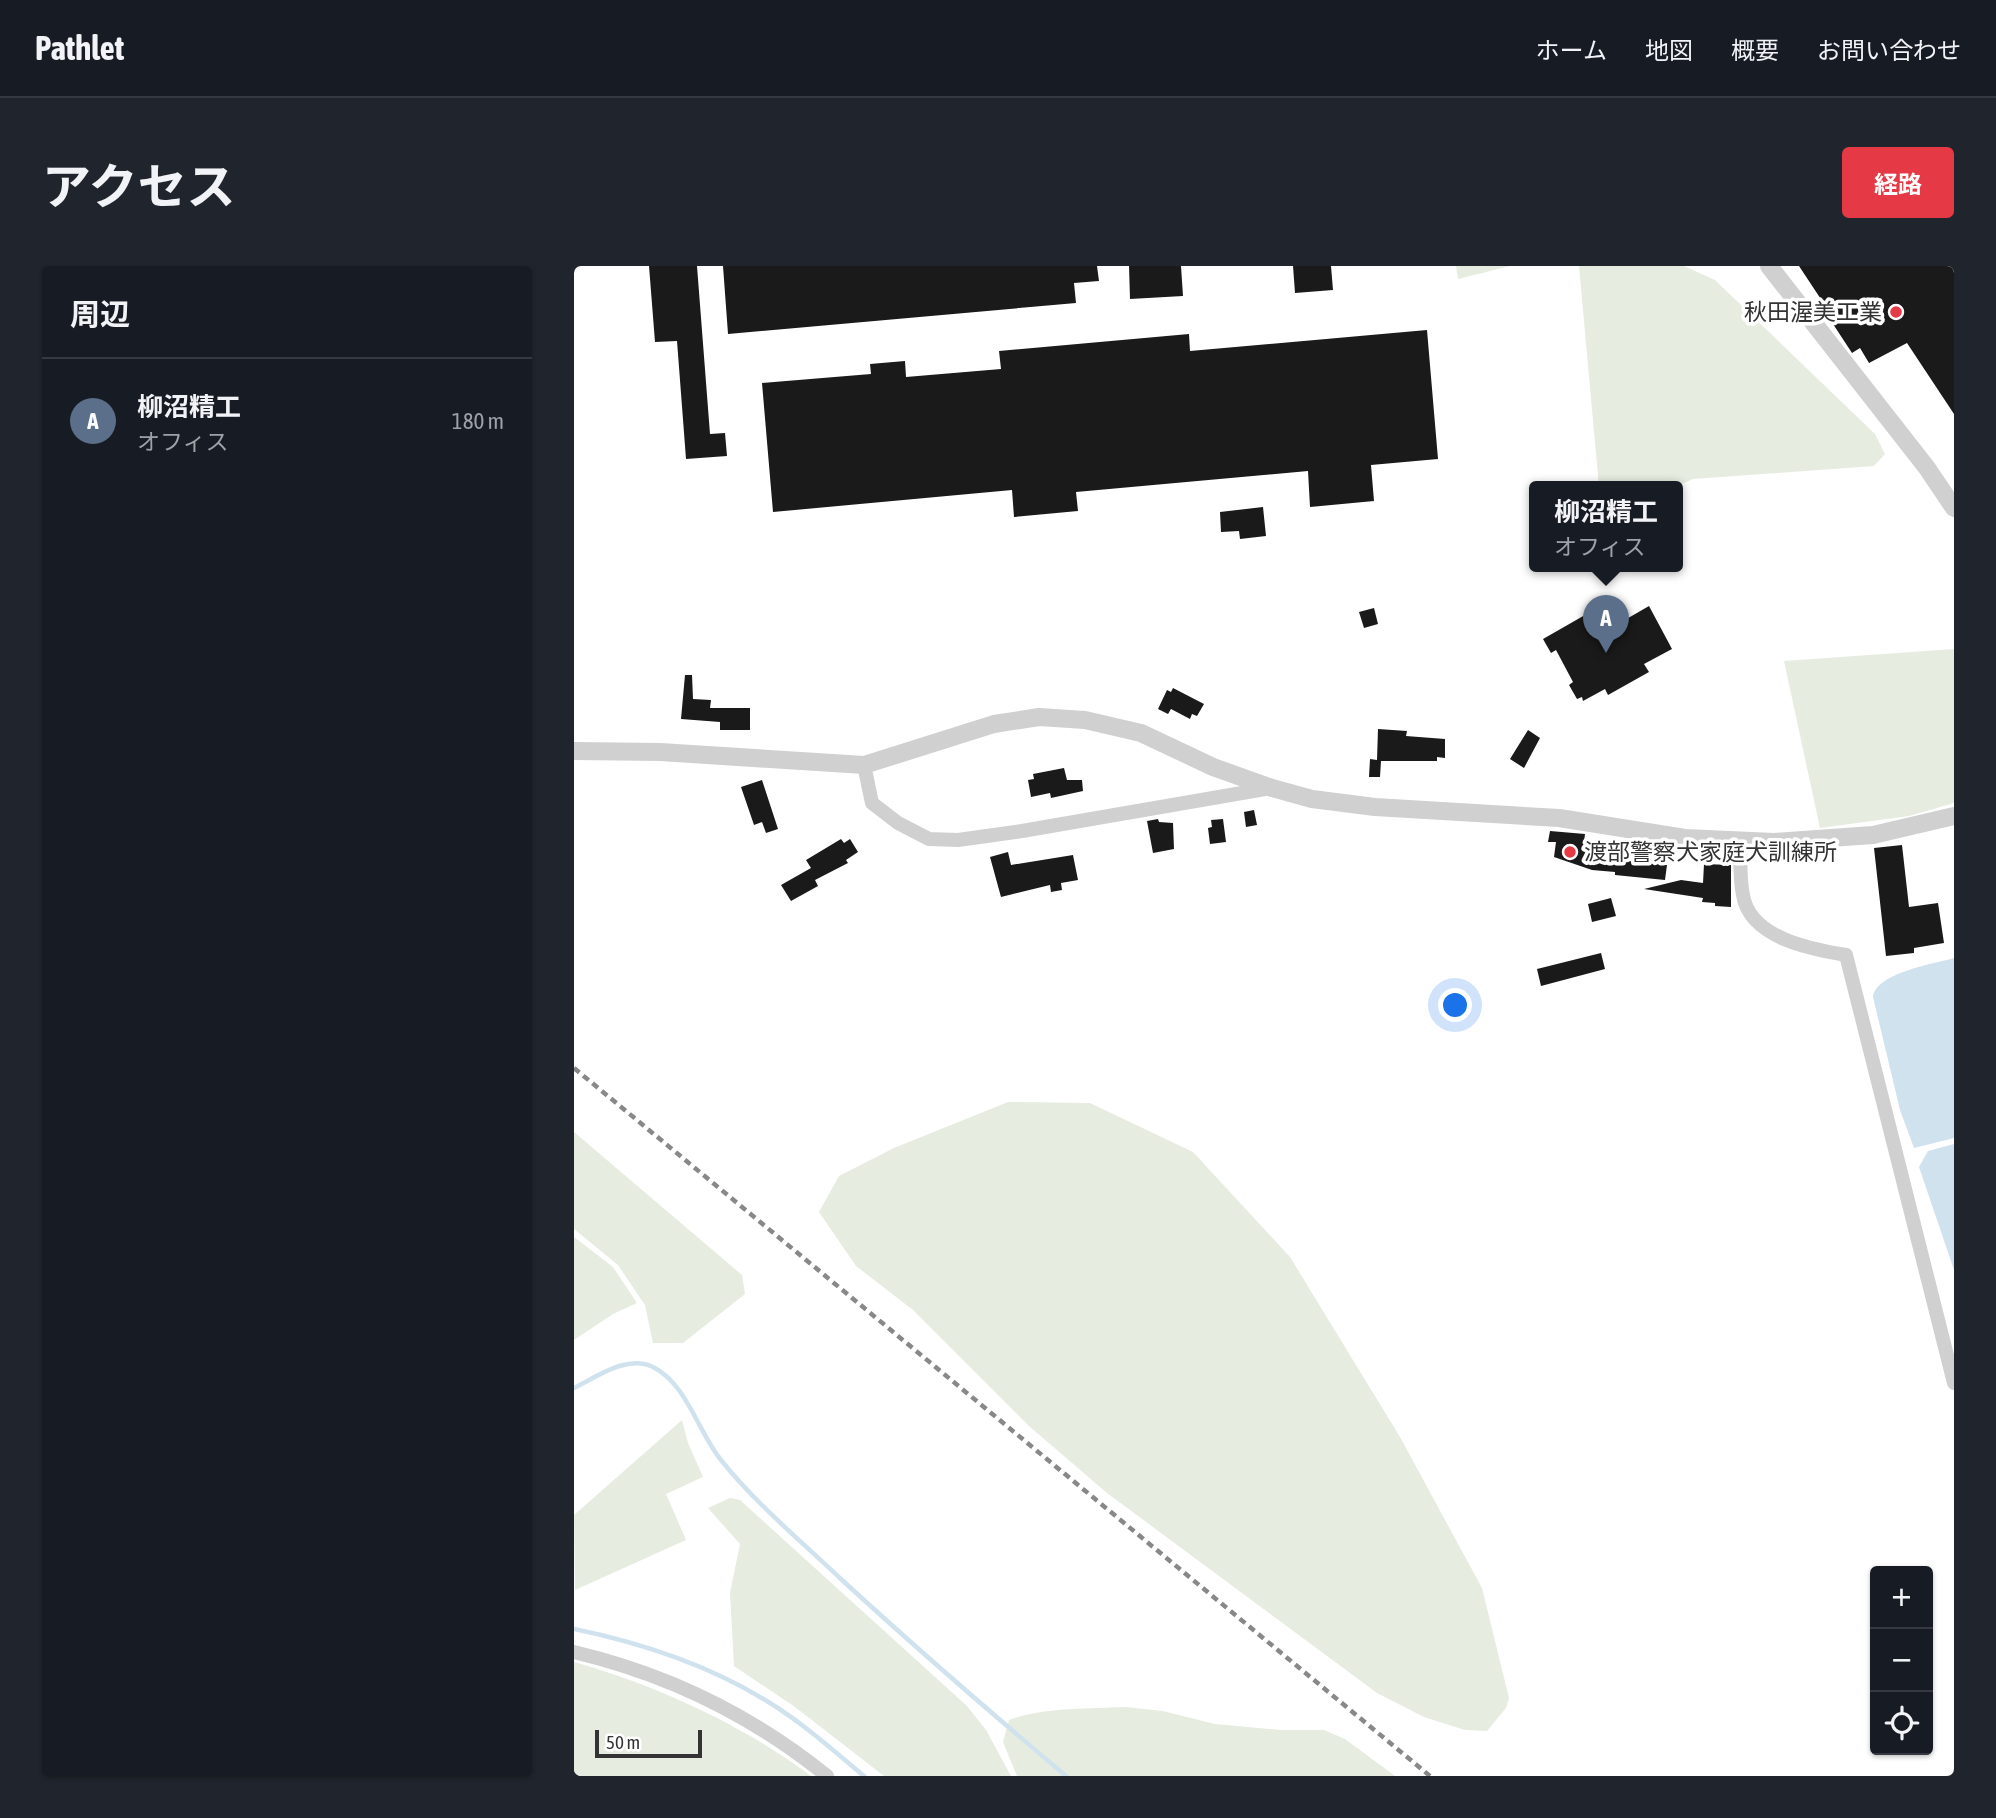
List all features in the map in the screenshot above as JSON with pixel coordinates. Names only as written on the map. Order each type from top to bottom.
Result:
[{"type":"street","points":[[1769,266],[1927,468],[1954,508]]},
{"type":"street","points":[[574,751],[660,752],[864,765],[994,724],[1039,717],[1085,720],[1141,733],[1213,767],[1272,788],[1312,799],[1375,807],[1477,810],[1559,818],[1685,838],[1807,841],[1873,835],[1954,816]]},
{"type":"street","points":[[864,765],[872,803],[898,823],[929,839],[958,840],[1023,831],[1272,788]]},
{"type":"street","points":[[1740,839],[1743,896],[1751,917],[1776,934],[1810,948],[1846,955],[1953,1374]]},
{"type":"street","points":[[574,1652],[621,1665],[718,1703],[752,1723],[827,1776]]},
{"type":"shaded area","points":[[1456,266],[1510,266],[1458,279]]},
{"type":"shaded area","points":[[1579,266],[1684,266],[1715,280],[1875,434],[1885,454],[1874,466],[1693,479],[1683,483],[1683,481],[1598,481]]},
{"type":"shaded area","points":[[1954,649],[1954,803],[1909,816],[1820,828],[1784,661]]},
{"type":"shaded area","points":[[1008,1102],[1090,1103],[1193,1152],[1290,1257],[1400,1437],[1482,1588],[1509,1698],[1506,1708],[1487,1731],[1465,1730],[1424,1717],[1377,1693],[1107,1493],[1029,1426],[913,1310],[856,1266],[819,1212],[839,1176],[894,1148]]},
{"type":"shaded area","points":[[574,1132],[742,1275],[745,1294],[683,1343],[653,1343],[645,1305],[618,1265],[574,1229]]},
{"type":"shaded area","points":[[574,1237],[613,1267],[637,1303],[613,1314],[574,1340]]},
{"type":"shaded area","points":[[682,1420],[688,1443],[703,1477],[666,1494],[686,1540],[575,1590],[574,1515]]},
{"type":"shaded area","points":[[730,1498],[740,1500],[967,1706],[986,1730],[1011,1776],[884,1776],[795,1707],[734,1666],[730,1593],[740,1544],[708,1508]]},
{"type":"shaded area","points":[[574,1662],[636,1682],[698,1708],[757,1740],[811,1776],[574,1776]]},
{"type":"shaded area","points":[[1125,1707],[1163,1711],[1215,1724],[1281,1730],[1324,1730],[1345,1739],[1395,1776],[1017,1776],[1003,1742],[1009,1720],[1052,1711]]},
{"type":"water","points":[[1954,958],[1954,1138],[1914,1148],[1900,1110],[1873,997],[1876,989],[1894,976]]},
{"type":"water","points":[[1954,1144],[1954,1270],[1919,1167],[1928,1151]]},
{"type":"building","points":[[649,266],[697,266],[710,434],[725,433],[727,456],[686,459],[677,341],[655,342]]},
{"type":"building","points":[[723,266],[1097,266],[1099,281],[1074,283],[1076,303],[728,334]]},
{"type":"building","points":[[1129,266],[1181,266],[1183,296],[1130,299]]},
{"type":"building","points":[[1293,266],[1331,266],[1333,290],[1295,293]]},
{"type":"building","points":[[1799,266],[1954,266],[1954,414],[1907,343],[1869,363],[1860,348],[1852,353],[1833,324],[1836,322]]},
{"type":"building","points":[[1427,330],[1438,459],[1371,465],[1374,501],[1310,507],[1308,471],[1076,492],[1078,511],[1014,517],[1012,490],[773,512],[762,383],[871,374],[870,364],[905,361],[906,377],[1001,369],[999,351],[1189,334],[1190,351]]},
{"type":"building","points":[[1263,507],[1266,536],[1240,539],[1239,531],[1221,532],[1220,512]]},
{"type":"building","points":[[1649,606],[1672,649],[1644,664],[1649,672],[1608,695],[1605,689],[1583,701],[1582,697],[1577,699],[1569,685],[1573,682],[1556,650],[1551,653],[1543,639],[1592,611],[1604,632]]},
{"type":"building","points":[[1374,608],[1378,624],[1364,628],[1359,612]]},
{"type":"building","points":[[685,675],[692,675],[693,699],[711,700],[710,708],[750,708],[750,730],[720,730],[720,722],[681,719]]},
{"type":"building","points":[[1173,688],[1204,704],[1197,716],[1192,714],[1190,719],[1171,709],[1168,714],[1158,709],[1167,690],[1171,692]]},
{"type":"building","points":[[1378,729],[1407,731],[1406,736],[1445,739],[1445,758],[1437,757],[1437,761],[1381,761],[1380,777],[1369,777],[1370,759],[1377,760]]},
{"type":"building","points":[[1528,730],[1540,738],[1524,768],[1510,759]]},
{"type":"building","points":[[1064,768],[1067,780],[1082,780],[1083,791],[1051,798],[1050,793],[1031,797],[1028,780],[1034,779],[1033,774]]},
{"type":"building","points":[[762,780],[778,829],[766,833],[762,822],[754,825],[741,787]]},
{"type":"building","points":[[1254,810],[1257,825],[1246,827],[1244,812]]},
{"type":"building","points":[[1158,819],[1159,822],[1173,823],[1174,849],[1153,853],[1147,821]]},
{"type":"building","points":[[1223,819],[1226,842],[1210,844],[1208,828],[1212,827],[1211,820]]},
{"type":"building","points":[[1550,831],[1585,834],[1584,842],[1611,844],[1610,859],[1667,865],[1665,880],[1615,875],[1615,872],[1592,870],[1554,857],[1556,842],[1548,842]]},
{"type":"building","points":[[841,839],[844,843],[850,839],[858,852],[846,860],[848,863],[815,880],[818,886],[791,901],[781,885],[811,868],[806,860]]},
{"type":"building","points":[[1902,845],[1909,907],[1938,903],[1944,943],[1914,948],[1914,953],[1886,956],[1874,848]]},
{"type":"building","points":[[1008,852],[1011,865],[1073,855],[1078,880],[1061,883],[1062,890],[1051,892],[1050,885],[1001,897],[990,857]]},
{"type":"building","points":[[1704,864],[1731,865],[1731,907],[1702,902],[1703,898],[1644,889],[1681,880],[1703,883]]},
{"type":"building","points":[[1611,898],[1616,916],[1592,922],[1588,904]]},
{"type":"building","points":[[1601,953],[1605,969],[1541,986],[1537,969]]},
{"type":"waterway","points":[[574,1388],[612,1368],[633,1363],[653,1367],[665,1375],[683,1397],[721,1460],[764,1507],[897,1630],[1066,1776]]},
{"type":"waterway","points":[[574,1629],[675,1657],[724,1678],[783,1711],[864,1776]]},
{"type":"railway","points":[[574,1068],[1430,1776]]},
{"type":"place","name":"秋田渥美工業","points":[[1896,312]]},
{"type":"place","name":"柳沼精工","points":[[1606,653]]},
{"type":"place","name":"渡部警察犬家庭犬訓練所","points":[[1570,852]]}]
